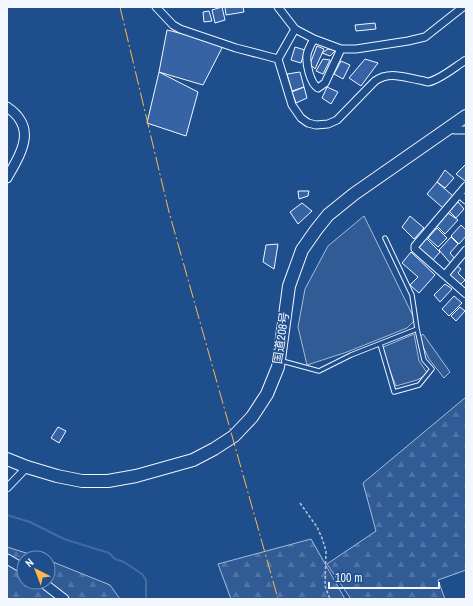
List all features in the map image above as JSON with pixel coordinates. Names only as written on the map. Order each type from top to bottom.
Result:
[{"type":"highway","name":"国道208号","points":[[7,459],[57,476],[82,481],[108,481],[136,476],[193,460],[234,436],[252,418],[267,394],[278,367],[289,286],[302,250],[316,230],[328,215],[354,194],[466,116]]},
{"type":"street","points":[[156,7],[173,25],[180,29],[236,48],[278,59]]},
{"type":"street","points":[[278,7],[295,29],[314,39],[341,49],[356,49],[425,37],[463,7]]},
{"type":"street","points":[[295,29],[278,59],[292,105],[301,118],[308,123],[316,125],[328,124],[337,120],[380,77],[395,75],[429,82],[456,68],[466,60]]},
{"type":"street","points":[[314,39],[307,60],[311,77],[314,84],[318,88],[325,83],[341,49]]},
{"type":"street","points":[[7,107],[16,114],[24,128],[25,140],[21,154],[7,178]]},
{"type":"street","points":[[451,126],[454,130],[466,130]]},
{"type":"street","points":[[466,186],[415,246],[415,249],[466,294]]},
{"type":"street","points":[[459,194],[466,200]]},
{"type":"street","points":[[445,275],[466,250]]},
{"type":"street","points":[[7,488],[27,467]]},
{"type":"street","points":[[7,559],[16,564]]},
{"type":"street","points":[[52,590],[64,599]]},
{"type":"lane","points":[[380,344],[394,392],[419,385],[432,369],[424,360],[417,329],[412,295],[385,238]]},
{"type":"lane","points":[[279,360],[319,371],[351,355],[417,329]]},
{"type":"path","points":[[300,503],[317,527],[322,538],[326,551],[325,586],[330,599]]},
{"type":"green space","points":[[466,397],[466,570],[438,580],[445,599],[351,599],[327,564],[376,531],[363,483]]},
{"type":"green space","points":[[311,539],[345,599],[231,599],[218,564]]},
{"type":"green space","points":[[7,547],[17,550],[16,590],[56,590],[56,563],[110,585],[120,599],[7,599]]},
{"type":"shaded area","points":[[364,216],[415,320],[407,328],[347,352],[307,365],[298,327],[305,289],[328,246]]},
{"type":"shaded area","points":[[414,334],[419,361],[428,374],[417,380],[396,386],[381,348]]},
{"type":"shaded area","points":[[423,334],[450,372],[444,378],[429,359],[419,338]]},
{"type":"building","points":[[222,7],[225,20],[215,23],[212,10]]},
{"type":"building","points":[[225,7],[243,7],[244,12],[226,15]]},
{"type":"building","points":[[209,11],[212,21],[204,22],[203,12]]},
{"type":"building","points":[[375,23],[376,29],[356,31],[355,25]]},
{"type":"building","points":[[167,30],[224,44],[203,85],[159,72]]},
{"type":"building","points":[[317,46],[324,49],[315,69],[310,64]]},
{"type":"building","points":[[295,47],[305,50],[301,63],[291,60]]},
{"type":"building","points":[[328,49],[336,50],[330,56],[322,53]]},
{"type":"building","points":[[323,59],[330,60],[323,74],[316,71]]},
{"type":"building","points":[[365,59],[378,63],[361,86],[349,78]]},
{"type":"building","points":[[341,61],[350,65],[343,79],[334,74]]},
{"type":"building","points":[[159,72],[198,92],[186,136],[147,123]]},
{"type":"building","points":[[300,72],[304,87],[292,91],[287,74]]},
{"type":"building","points":[[304,87],[307,98],[296,103],[292,92]]},
{"type":"building","points":[[327,87],[338,92],[331,104],[322,98]]},
{"type":"building","points":[[466,164],[466,180],[465,181],[456,174]]},
{"type":"building","points":[[445,170],[454,178],[445,188],[437,182]]},
{"type":"building","points":[[437,182],[453,196],[443,208],[427,194]]},
{"type":"building","points":[[298,191],[309,191],[308,196],[299,199]]},
{"type":"building","points":[[458,202],[464,209],[456,218],[449,211]]},
{"type":"building","points":[[302,203],[312,211],[298,224],[290,212]]},
{"type":"building","points":[[448,213],[458,220],[445,234],[437,226]]},
{"type":"building","points":[[410,216],[424,228],[414,239],[402,227]]},
{"type":"building","points":[[461,225],[466,230],[466,236],[459,244],[451,236]]},
{"type":"building","points":[[437,228],[447,238],[438,247],[428,238]]},
{"type":"building","points":[[451,237],[458,244],[450,253],[455,259],[451,264],[439,250]]},
{"type":"building","points":[[426,238],[440,252],[433,260],[418,247]]},
{"type":"building","points":[[278,244],[274,269],[263,262],[266,245]]},
{"type":"building","points":[[411,252],[435,275],[419,293],[410,285],[418,277],[402,263]]},
{"type":"building","points":[[456,265],[461,269],[458,273],[465,280],[459,286],[447,275]]},
{"type":"building","points":[[445,284],[452,289],[440,302],[434,295]]},
{"type":"building","points":[[454,296],[462,303],[449,316],[442,309]]},
{"type":"building","points":[[460,307],[465,311],[456,321],[451,316]]},
{"type":"building","points":[[58,427],[66,431],[59,443],[51,438]]},
{"type":"waterway","points":[[7,515],[30,522],[64,539],[109,553],[115,559],[124,562],[142,574],[146,580],[146,599]]},
{"type":"power","points":[[120,7],[169,212],[278,599]]}]
